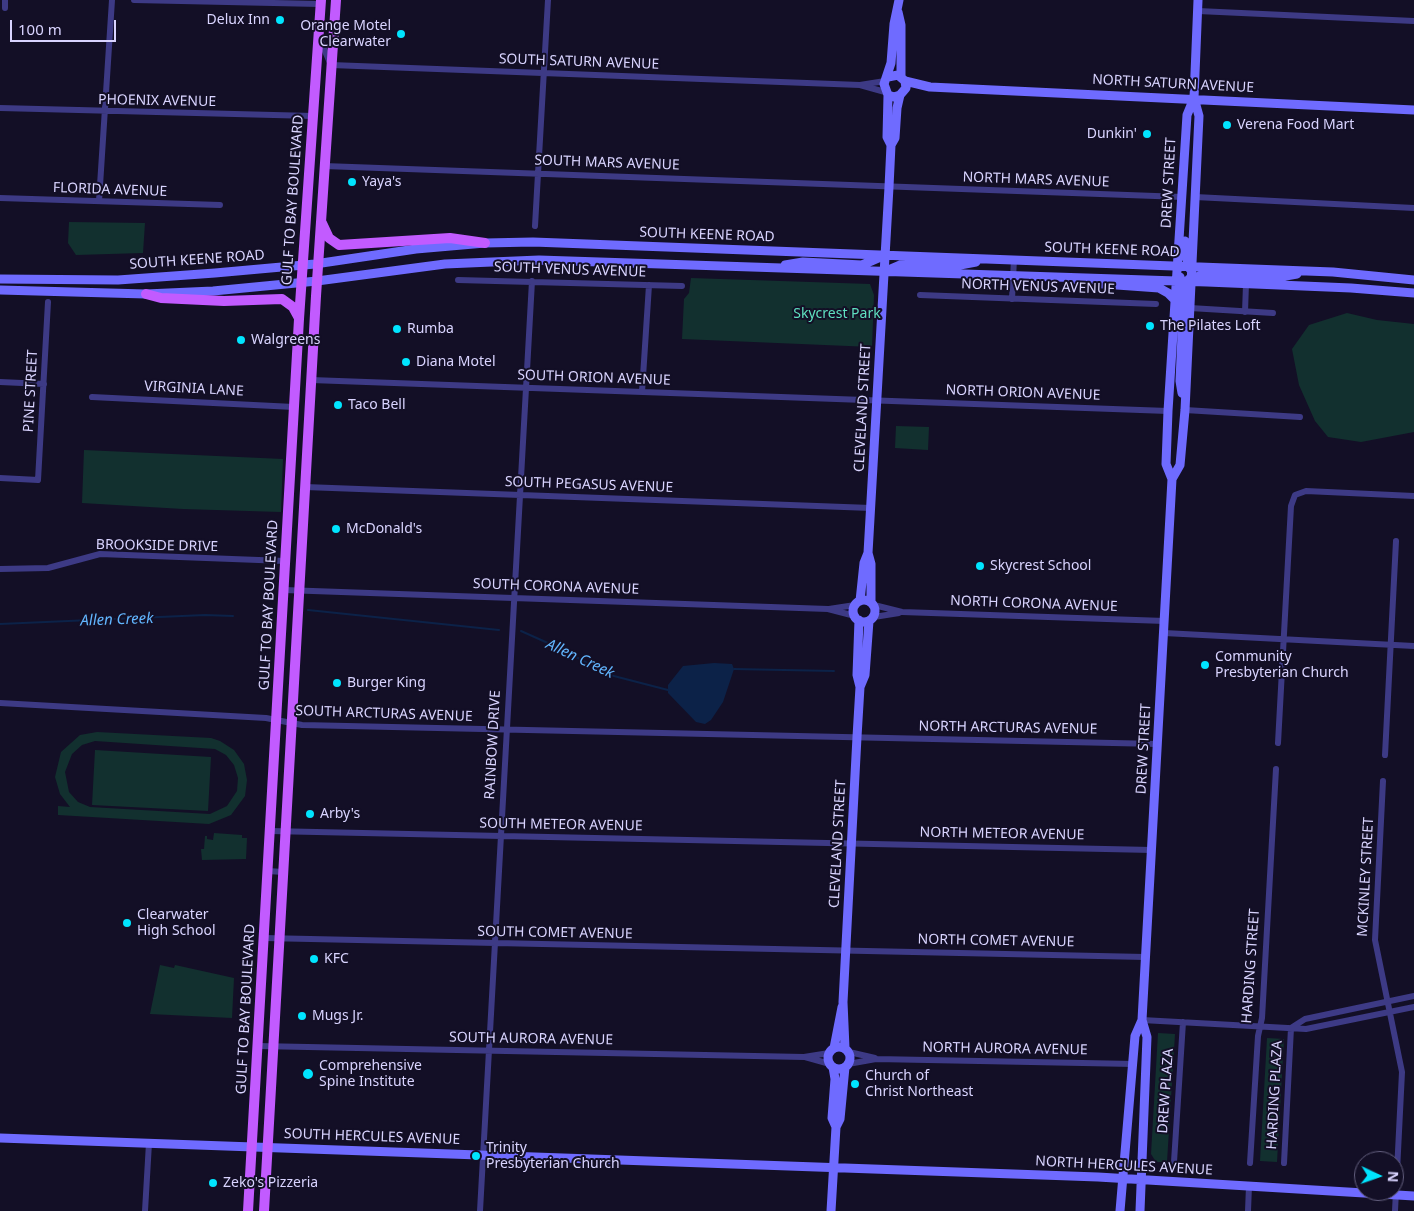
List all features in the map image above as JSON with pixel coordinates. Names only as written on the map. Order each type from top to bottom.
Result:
[{"type":"main road","name":"GULF TO BAY BOULEVARD","points":[[264,1211],[311,380],[336,0]]},
{"type":"main road","points":[[898,11],[901,25],[903,79],[902,93],[894,97],[887,93],[887,79],[892,63],[894,24],[899,0]]},
{"type":"main road","name":"DREW STREET","points":[[1140,1211],[1147,1037],[1142,1020],[1172,479],[1166,464],[1168,411],[1174,300],[1192,248],[1199,116],[1194,98],[1198,0]]},
{"type":"main road","name":"GULF TO BAY BOULEVARD","points":[[248,1211],[299,319],[320,2]]},
{"type":"main road","points":[[887,79],[894,75],[903,79]]},
{"type":"main road","name":"NORTH SATURN AVENUE","points":[[903,79],[930,87],[1194,98],[1414,110]]},
{"type":"main road","name":"NORTH SATURN AVENUE","points":[[902,93],[930,87]]},
{"type":"main road","name":"CLEVELAND STREET","points":[[887,93],[887,137],[891,145]]},
{"type":"main road","name":"CLEVELAND STREET","points":[[846,1066],[850,1058],[847,1050],[843,1002],[860,686],[857,675],[857,603],[864,563],[868,553],[891,145],[895,138],[897,108],[902,93]]},
{"type":"main road","name":"DREW STREET","points":[[1172,479],[1180,465],[1185,410],[1190,308],[1184,273],[1182,198],[1187,115],[1194,98]]},
{"type":"main road","points":[[1184,174],[1187,198],[1180,381],[1185,410]]},
{"type":"main road","points":[[321,220],[329,238],[340,245],[450,238],[486,243]]},
{"type":"main road","name":"SOUTH KEENE ROAD","points":[[0,279],[118,280],[318,264],[416,249],[486,243],[533,242],[1166,266],[1206,282],[1351,288],[1414,293]]},
{"type":"main road","points":[[768,268],[803,262],[862,265],[885,255]]},
{"type":"main road","points":[[884,272],[905,263],[960,265],[992,259]]},
{"type":"main road","name":"SOUTH KEENE ROAD","points":[[0,290],[146,294],[213,291],[317,281],[445,264],[539,260],[1050,278],[1314,271],[1414,280]]},
{"type":"main road","points":[[1050,278],[1092,285],[1159,288],[1168,292],[1174,300]]},
{"type":"main road","points":[[146,294],[161,298],[224,301],[282,299],[294,307],[299,319]]},
{"type":"main road","name":"CLEVELAND STREET","points":[[860,686],[865,675],[872,619],[871,564],[868,553]]},
{"type":"main road","points":[[857,603],[872,603]]},
{"type":"main road","points":[[857,618],[872,619]]},
{"type":"main road","name":"CLEVELAND STREET","points":[[832,1065],[832,1050],[843,1002]]},
{"type":"main road","name":"DREW STREET","points":[[1120,1210],[1135,1036],[1142,1020]]},
{"type":"main road","points":[[832,1050],[847,1050]]},
{"type":"main road","points":[[831,1211],[836,1126],[840,1119],[846,1066],[832,1065],[832,1118],[836,1126]]},
{"type":"main road","name":"SOUTH HERCULES AVENUE","points":[[0,1138],[833,1167]]},
{"type":"main road","name":"NORTH HERCULES AVENUE","points":[[833,1167],[1123,1178],[1354,1192]]},
{"type":"street","points":[[5,0],[5,8]]},
{"type":"street","points":[[99,200],[112,0]]},
{"type":"street","points":[[134,0],[320,2]]},
{"type":"street","points":[[535,226],[548,0]]},
{"type":"street","points":[[1198,11],[1414,21]]},
{"type":"street","points":[[318,33],[323,50],[331,66]]},
{"type":"street","name":"SOUTH SATURN AVENUE","points":[[331,66],[860,85],[887,93]]},
{"type":"street","name":"SOUTH SATURN AVENUE","points":[[860,85],[887,79]]},
{"type":"street","name":"PHOENIX AVENUE","points":[[0,108],[313,116]]},
{"type":"street","name":"SOUTH MARS AVENUE","points":[[324,166],[888,187]]},
{"type":"street","name":"NORTH MARS AVENUE","points":[[888,187],[1182,198]]},
{"type":"street","points":[[1195,197],[1414,208]]},
{"type":"street","name":"FLORIDA AVENUE","points":[[0,198],[220,205]]},
{"type":"street","points":[[1012,299],[1014,259]]},
{"type":"street","name":"SOUTH VENUS AVENUE","points":[[458,280],[682,286]]},
{"type":"street","name":"RAINBOW DRIVE","points":[[480,1211],[532,281]]},
{"type":"street","points":[[1245,312],[1246,284]]},
{"type":"street","points":[[642,392],[649,285]]},
{"type":"street","name":"NORTH VENUS AVENUE","points":[[920,295],[1156,304]]},
{"type":"street","name":"PINE STREET","points":[[0,478],[38,480],[48,302]]},
{"type":"street","points":[[1190,308],[1273,313]]},
{"type":"street","name":"SOUTH ORION AVENUE","points":[[311,380],[877,400]]},
{"type":"street","points":[[0,382],[44,384]]},
{"type":"street","name":"VIRGINIA LANE","points":[[92,396],[294,407]]},
{"type":"street","name":"NORTH ORION AVENUE","points":[[877,400],[1168,411]]},
{"type":"street","points":[[1185,410],[1300,417]]},
{"type":"street","name":"SOUTH PEGASUS AVENUE","points":[[305,487],[871,508]]},
{"type":"street","points":[[1278,742],[1291,506],[1295,496],[1306,491],[1414,496]]},
{"type":"street","points":[[1385,755],[1396,542]]},
{"type":"street","name":"BROOKSIDE DRIVE","points":[[0,569],[48,568],[100,554],[285,561]]},
{"type":"street","name":"SOUTH CORONA AVENUE","points":[[284,590],[828,609],[857,603]]},
{"type":"street","name":"NORTH CORONA AVENUE","points":[[872,603],[902,612],[1165,621]]},
{"type":"street","name":"SOUTH CORONA AVENUE","points":[[828,609],[857,618]]},
{"type":"street","name":"NORTH CORONA AVENUE","points":[[872,619],[902,612]]},
{"type":"street","points":[[1164,633],[1414,646]]},
{"type":"street","name":"SOUTH ARCTURAS AVENUE","points":[[0,703],[266,718],[302,726],[857,737]]},
{"type":"street","name":"NORTH ARCTURAS AVENUE","points":[[857,737],[1158,744]]},
{"type":"street","name":"HARDING STREET","points":[[1250,1164],[1276,769]]},
{"type":"street","name":"MCKINLEY STREET","points":[[1383,781],[1375,940],[1402,1072],[1398,1151]]},
{"type":"street","name":"SOUTH METEOR AVENUE","points":[[270,831],[852,843]]},
{"type":"street","name":"NORTH METEOR AVENUE","points":[[852,843],[1152,850]]},
{"type":"street","points":[[268,871],[283,872]]},
{"type":"street","name":"SOUTH COMET AVENUE","points":[[264,938],[846,951]]},
{"type":"street","name":"NORTH COMET AVENUE","points":[[846,951],[1145,957]]},
{"type":"street","points":[[1291,1028],[1305,1019],[1414,996]]},
{"type":"street","points":[[1142,1020],[1306,1029],[1414,1006]]},
{"type":"street","name":"DREW PLAZA","points":[[1174,1162],[1182,1022]]},
{"type":"street","name":"HARDING PLAZA","points":[[1284,1163],[1291,1028]]},
{"type":"street","name":"SOUTH AURORA AVENUE","points":[[258,1046],[804,1057],[832,1065]]},
{"type":"street","name":"SOUTH AURORA AVENUE","points":[[804,1057],[832,1050]]},
{"type":"street","name":"NORTH AURORA AVENUE","points":[[847,1050],[876,1059]]},
{"type":"street","name":"NORTH AURORA AVENUE","points":[[846,1066],[876,1059],[1134,1064]]},
{"type":"street","points":[[145,1211],[149,1143]]},
{"type":"street","points":[[1248,1211],[1249,1186]]},
{"type":"green space","points":[[69,222],[145,223],[143,253],[76,255],[68,243]]},
{"type":"green space","name":"Skycrest Park","points":[[691,278],[870,284],[874,295],[872,347],[682,339],[684,299],[689,293]]},
{"type":"green space","points":[[1347,313],[1377,320],[1414,324],[1414,432],[1361,442],[1328,437],[1315,421],[1299,385],[1292,349],[1309,325]]},
{"type":"green space","points":[[896,426],[929,427],[928,450],[895,448]]},
{"type":"green space","points":[[84,450],[283,459],[281,512],[82,503]]},
{"type":"green space","points":[[97,732],[211,738],[220,741],[234,750],[244,764],[247,780],[245,796],[231,815],[209,824],[58,815],[58,806],[70,807],[60,794],[55,777],[61,752],[80,735]],"holes":[[[95,741],[215,749],[226,755],[234,765],[238,778],[237,791],[227,806],[210,814],[90,807],[78,802],[69,792],[65,772],[72,754],[82,745]]]},
{"type":"green space","points":[[95,750],[211,757],[208,811],[92,805]]},
{"type":"green space","points":[[214,833],[242,835],[242,838],[247,838],[246,859],[202,860],[201,849],[204,849],[205,836],[207,836],[207,839],[213,840]]},
{"type":"green space","points":[[160,965],[174,968],[175,965],[234,978],[232,1018],[150,1014]]},
{"type":"green space","points":[[1158,1033],[1175,1034],[1167,1162],[1156,1162],[1151,1154]]},
{"type":"green space","points":[[1267,1038],[1284,1039],[1277,1162],[1260,1161]]},
{"type":"water","points":[[714,663],[732,664],[734,669],[723,702],[711,720],[705,724],[696,722],[668,693],[668,685],[683,666]]},
{"type":"waterway","name":"Allen Creek","points":[[308,610],[499,630]]},
{"type":"waterway","name":"Allen Creek","points":[[0,624],[205,615],[233,616]]},
{"type":"waterway","name":"Allen Creek","points":[[521,631],[559,648],[610,675],[668,690]]},
{"type":"waterway","name":"Allen Creek","points":[[734,669],[834,671]]},
{"type":"place","name":"Delux Inn","points":[[280,20]]},
{"type":"place","name":"Orange Motel Clearwater","points":[[401,34]]},
{"type":"place","name":"Verena Food Mart","points":[[1227,125]]},
{"type":"place","name":"Dunkin'","points":[[1147,134]]},
{"type":"place","name":"Yaya's","points":[[352,182]]},
{"type":"place","name":"The Pilates Loft","points":[[1150,326]]},
{"type":"place","name":"Rumba","points":[[397,329]]},
{"type":"place","name":"Walgreens","points":[[241,340]]},
{"type":"place","name":"Diana Motel","points":[[406,362]]},
{"type":"place","name":"Taco Bell","points":[[338,405]]},
{"type":"place","name":"McDonald's","points":[[336,529]]},
{"type":"place","name":"Skycrest School","points":[[980,566]]},
{"type":"place","name":"Community Presbyterian Church","points":[[1205,665]]},
{"type":"place","name":"Burger King","points":[[337,683]]},
{"type":"place","name":"Arby's","points":[[310,814]]},
{"type":"place","name":"Clearwater High School","points":[[127,923]]},
{"type":"place","name":"KFC","points":[[314,959]]},
{"type":"place","name":"Mugs Jr.","points":[[302,1016]]},
{"type":"place","name":"Comprehensive Spine Institute","points":[[308,1074]]},
{"type":"place","name":"Church of Christ Northeast","points":[[855,1084]]},
{"type":"place","name":"Trinity Presbyterian Church","points":[[476,1156]]},
{"type":"place","name":"Zeko's Pizzeria","points":[[213,1183]]}]
